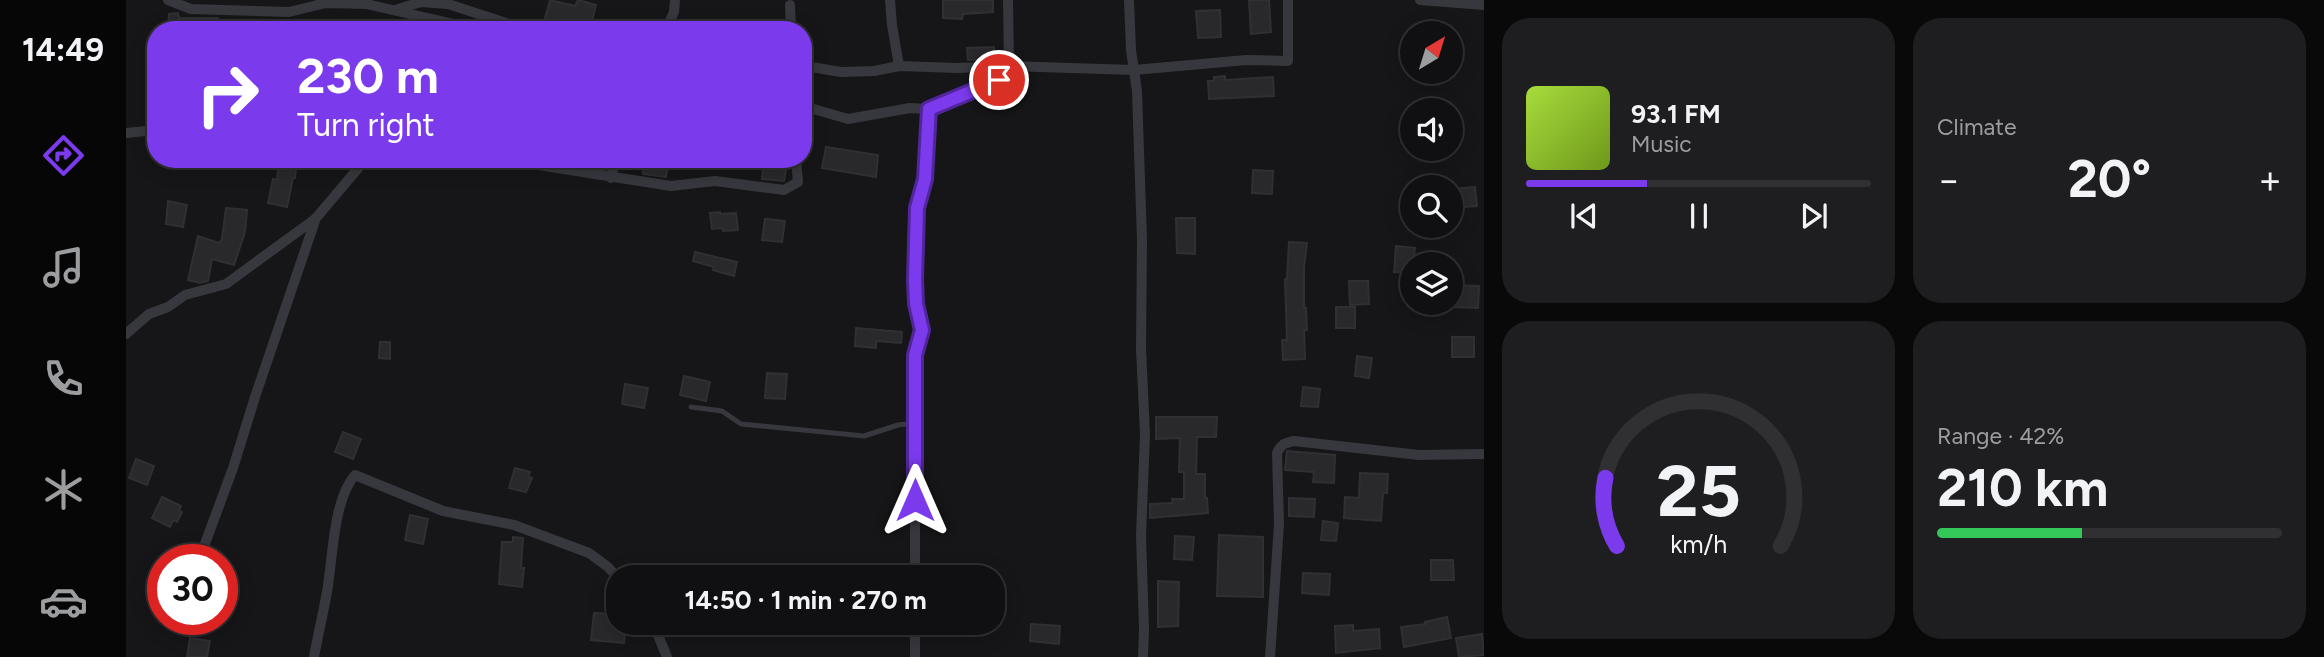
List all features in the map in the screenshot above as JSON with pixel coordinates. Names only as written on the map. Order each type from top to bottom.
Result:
[{"type":"street","points":[[168,0],[191,9],[289,12],[326,3],[364,2],[441,21]]},
{"type":"street","points":[[670,21],[675,0]]},
{"type":"street","points":[[890,0],[891,25],[899,66]]},
{"type":"street","points":[[812,109],[848,120],[910,108],[929,109],[999,80],[1009,66],[1008,0]]},
{"type":"street","points":[[1129,0],[1141,228],[1141,349],[1145,434],[1141,536],[1143,657]]},
{"type":"street","points":[[812,67],[841,72],[874,71],[899,66],[1134,70],[1246,60],[1288,61],[1288,0]]},
{"type":"street","points":[[1420,0],[1484,5]]},
{"type":"street","points":[[393,10],[421,2],[448,2],[501,21]]},
{"type":"street","points":[[790,5],[791,21]]},
{"type":"street","points":[[915,565],[915,355],[922,330],[916,304],[915,280],[917,208],[925,179],[929,109]]},
{"type":"street","points":[[126,133],[147,131]]},
{"type":"street","points":[[126,334],[149,314],[168,307],[185,295],[226,284],[316,218],[358,168]]},
{"type":"street","points":[[553,168],[671,186],[715,181],[784,190],[798,182],[797,168]]},
{"type":"street","points":[[611,178],[613,168]]},
{"type":"street","points":[[205,544],[316,218]]},
{"type":"street","points":[[1270,657],[1279,524],[1277,453],[1280,447],[1294,441],[1419,455],[1484,454]]},
{"type":"street","points":[[314,657],[337,522],[348,483],[355,474],[443,511],[514,525],[589,553],[606,566]]},
{"type":"street","points":[[658,635],[667,657]]},
{"type":"street","points":[[915,635],[915,657]]},
{"type":"lane","points":[[691,407],[722,411],[741,424],[864,436],[898,425],[915,423]]},
{"type":"building","points":[[550,0],[575,6],[578,0],[596,5],[592,21],[544,21]]},
{"type":"building","points":[[943,0],[993,0],[993,12],[963,14],[962,19],[943,18]]},
{"type":"building","points":[[1249,0],[1269,0],[1271,32],[1251,34]]},
{"type":"building","points":[[1220,10],[1221,37],[1198,38],[1196,11]]},
{"type":"building","points":[[178,13],[179,18],[218,18],[218,21],[169,21],[169,14]]},
{"type":"building","points":[[994,47],[995,59],[968,60],[967,48]]},
{"type":"building","points":[[1225,76],[1225,80],[1273,77],[1274,96],[1209,99],[1208,81],[1214,81],[1214,77]]},
{"type":"building","points":[[826,147],[878,155],[876,177],[822,168]]},
{"type":"building","points":[[278,168],[296,168],[287,207],[268,203],[273,179],[277,180]]},
{"type":"building","points":[[643,168],[668,168],[666,177],[643,174]]},
{"type":"building","points":[[763,168],[786,168],[784,181],[762,179]]},
{"type":"building","points":[[1253,170],[1273,171],[1272,194],[1252,193]]},
{"type":"building","points":[[1475,187],[1477,206],[1463,207],[1463,188]]},
{"type":"building","points":[[168,201],[187,205],[183,227],[166,224]]},
{"type":"building","points":[[226,208],[247,210],[245,232],[234,265],[212,259],[208,281],[200,283],[188,280],[198,236],[219,243],[222,239]]},
{"type":"building","points":[[710,213],[736,213],[738,230],[712,229]]},
{"type":"building","points":[[1176,218],[1195,218],[1195,254],[1177,253]]},
{"type":"building","points":[[765,219],[785,221],[782,242],[762,240]]},
{"type":"building","points":[[1289,242],[1307,243],[1304,308],[1307,330],[1304,330],[1305,359],[1283,360],[1282,340],[1287,340],[1285,279]]},
{"type":"building","points":[[1396,246],[1415,248],[1415,252],[1400,252],[1400,272],[1394,272]]},
{"type":"building","points":[[695,252],[737,262],[734,276],[693,261]]},
{"type":"building","points":[[1349,281],[1368,281],[1369,304],[1350,305]]},
{"type":"building","points":[[1463,285],[1479,286],[1478,308],[1463,307]]},
{"type":"building","points":[[1336,307],[1355,307],[1355,328],[1336,328]]},
{"type":"building","points":[[856,328],[902,332],[901,343],[876,341],[876,348],[855,346]]},
{"type":"building","points":[[1452,337],[1474,337],[1474,357],[1452,357]]},
{"type":"building","points":[[380,342],[390,342],[390,359],[379,358]]},
{"type":"building","points":[[1357,356],[1372,358],[1369,378],[1355,376]]},
{"type":"building","points":[[767,373],[787,374],[785,399],[765,398]]},
{"type":"building","points":[[684,376],[710,382],[706,401],[680,395]]},
{"type":"building","points":[[625,384],[648,388],[644,408],[622,404]]},
{"type":"building","points":[[1303,387],[1320,389],[1318,407],[1301,406]]},
{"type":"building","points":[[1156,417],[1217,417],[1216,437],[1197,437],[1196,474],[1205,474],[1208,513],[1150,518],[1150,504],[1173,503],[1172,499],[1184,499],[1184,472],[1179,472],[1180,438],[1156,439]]},
{"type":"building","points":[[343,432],[361,439],[353,459],[335,452]]},
{"type":"building","points":[[1287,451],[1335,455],[1334,483],[1313,482],[1314,472],[1285,470]]},
{"type":"building","points":[[136,459],[154,466],[147,485],[129,478]]},
{"type":"building","points":[[515,468],[530,472],[528,477],[532,478],[526,492],[509,488]]},
{"type":"building","points":[[1360,473],[1388,474],[1387,493],[1383,493],[1381,521],[1344,518],[1345,497],[1359,498]]},
{"type":"building","points":[[162,497],[181,506],[179,510],[182,512],[177,522],[173,520],[170,527],[152,518]]},
{"type":"building","points":[[1289,498],[1315,499],[1314,517],[1289,516]]},
{"type":"building","points":[[410,515],[428,519],[423,544],[405,540]]},
{"type":"building","points":[[1323,521],[1338,523],[1336,541],[1321,540]]},
{"type":"building","points":[[1219,535],[1263,537],[1263,597],[1217,596]]},
{"type":"building","points":[[1175,536],[1194,537],[1192,560],[1174,559]]},
{"type":"building","points":[[513,537],[523,538],[522,587],[499,584],[502,542],[513,542]]},
{"type":"building","points":[[1431,560],[1453,560],[1454,580],[1431,580]]},
{"type":"building","points":[[1303,573],[1330,574],[1329,595],[1302,593]]},
{"type":"building","points":[[1158,581],[1179,582],[1178,626],[1158,627]]},
{"type":"building","points":[[594,613],[606,614],[606,635],[625,635],[624,643],[591,640]]},
{"type":"building","points":[[1447,617],[1451,638],[1404,647],[1401,627],[1426,624],[1425,622]]},
{"type":"building","points":[[1031,624],[1060,626],[1059,644],[1030,641]]},
{"type":"building","points":[[1353,625],[1353,631],[1379,629],[1380,648],[1336,653],[1335,626]]},
{"type":"building","points":[[1482,634],[1484,655],[1459,657],[1456,638]]},
{"type":"building","points":[[190,638],[210,641],[207,657],[187,657]]},
{"type":"route","points":[[915,500],[915,355],[922,330],[916,304],[915,280],[917,208],[925,179],[929,109],[999,80]]}]
